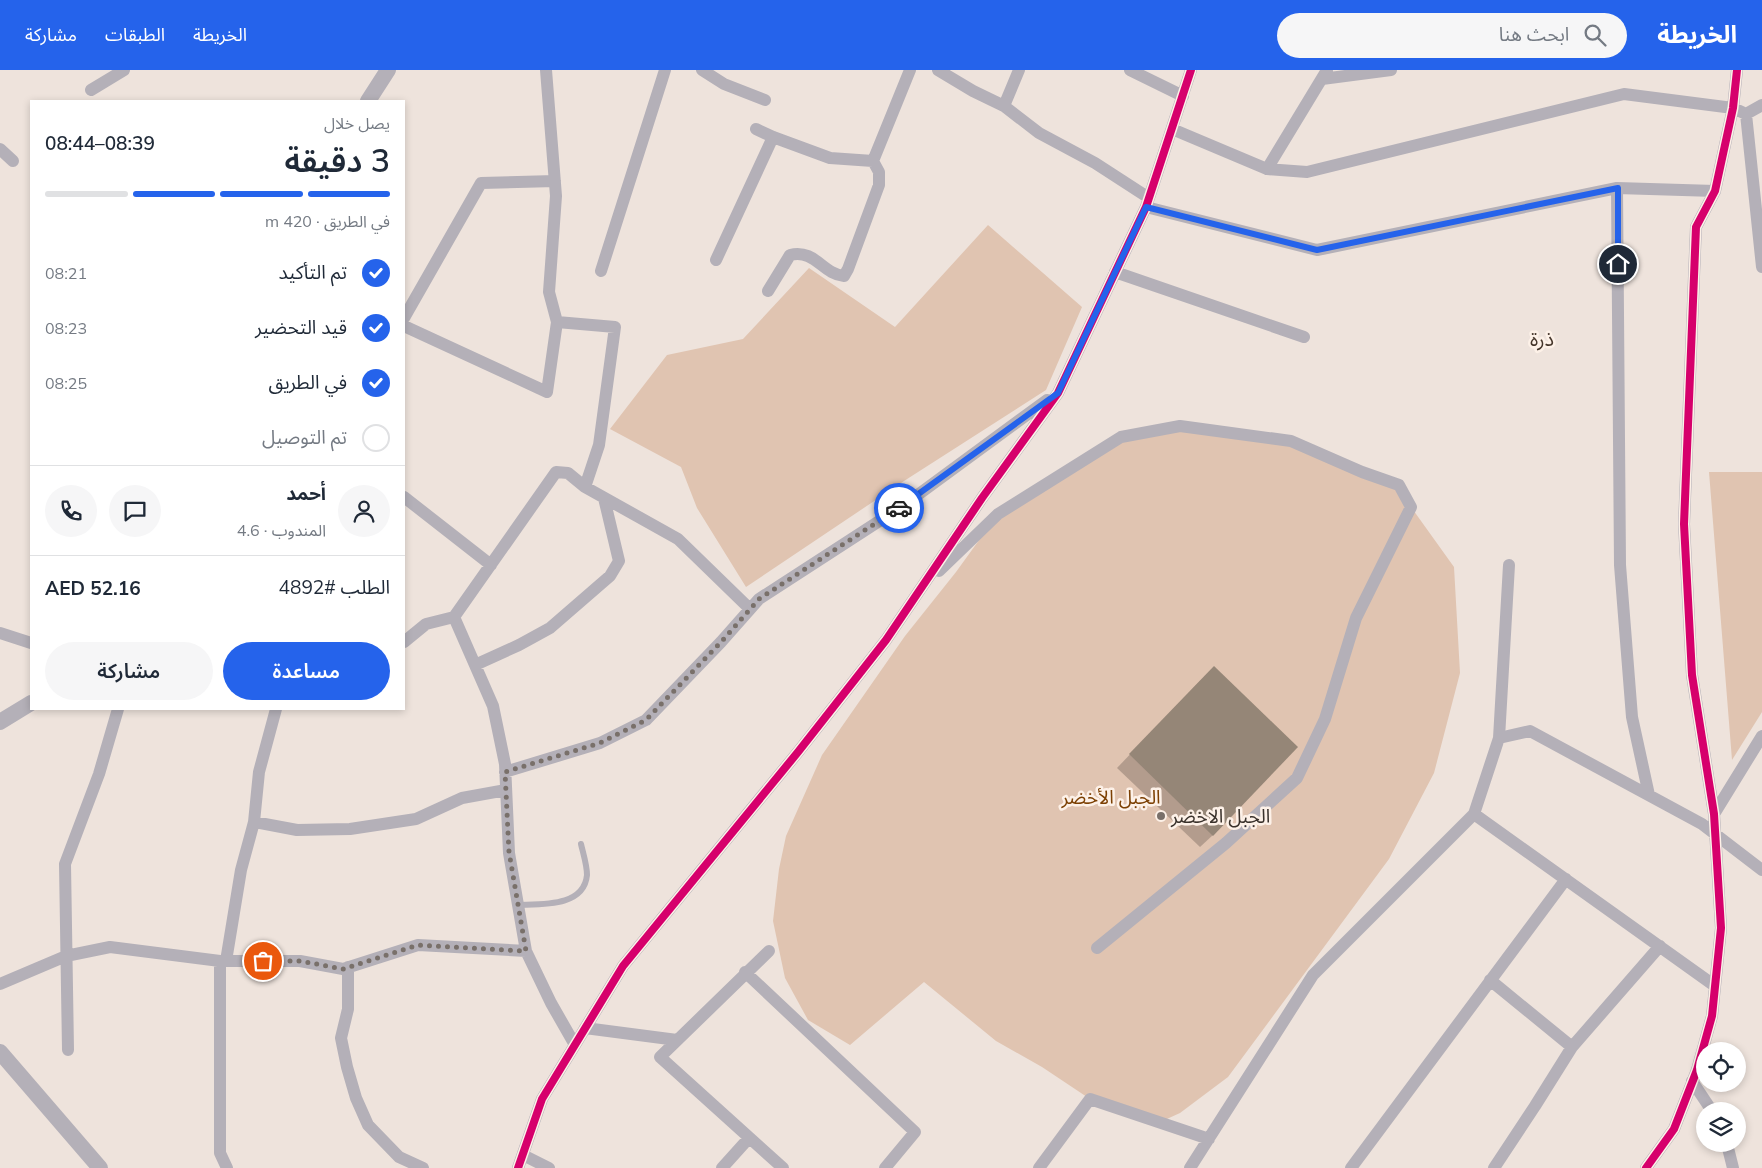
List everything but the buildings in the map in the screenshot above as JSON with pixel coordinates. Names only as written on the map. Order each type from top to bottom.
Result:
[{"type":"street","points":[[91,90],[124,70]]},
{"type":"street","points":[[369,100],[388,70]]},
{"type":"street","points":[[405,326],[547,392],[558,322],[549,292],[556,196],[546,70]]},
{"type":"street","points":[[601,271],[665,70]]},
{"type":"street","points":[[702,70],[724,84],[765,100]]},
{"type":"street","points":[[873,161],[910,70]]},
{"type":"street","points":[[938,70],[973,91],[1004,106],[1039,133],[1094,163],[1147,202],[1317,250],[1618,188],[1715,191]]},
{"type":"street","points":[[1004,106],[1019,70]]},
{"type":"street","points":[[1130,70],[1183,96]]},
{"type":"street","points":[[518,1168],[542,1100],[623,966],[798,752],[886,640],[982,498],[1058,393],[1147,202],[1191,70]]},
{"type":"street","points":[[1267,169],[1324,74],[1391,70]]},
{"type":"street","points":[[1646,1168],[1674,1129],[1692,1081],[1712,1016],[1721,928],[1714,814],[1692,675],[1684,524],[1696,227],[1715,191],[1733,108],[1737,70]]},
{"type":"street","points":[[1172,129],[1267,169],[1307,172],[1624,94],[1733,108],[1746,114]]},
{"type":"street","points":[[1746,114],[1762,106]]},
{"type":"street","points":[[1746,114],[1762,268]]},
{"type":"street","points":[[756,129],[830,158],[873,161]]},
{"type":"street","points":[[716,260],[773,137]]},
{"type":"street","points":[[0,149],[13,161]]},
{"type":"street","points":[[768,291],[790,255],[800,253],[811,257],[836,275],[844,276],[879,185],[879,172],[873,161]]},
{"type":"street","points":[[405,316],[481,183],[555,181]]},
{"type":"street","points":[[1618,188],[1620,565],[1632,717],[1649,795]]},
{"type":"street","points":[[1115,272],[1304,337]]},
{"type":"street","points":[[558,322],[615,327],[598,445],[585,487]]},
{"type":"street","points":[[505,772],[600,743],[646,720],[759,599],[904,505],[1058,393]]},
{"type":"street","points":[[921,588],[998,514],[1121,436],[1180,426],[1291,441],[1362,472],[1399,485],[1411,507],[1356,618],[1325,719],[1297,778],[1226,843],[1097,948]]},
{"type":"street","points":[[405,641],[426,624],[454,617],[556,472],[568,473],[585,487],[678,539],[750,609]]},
{"type":"street","points":[[405,498],[491,565]]},
{"type":"street","points":[[475,665],[519,645],[550,628],[610,576],[619,561],[604,498]]},
{"type":"street","points":[[1190,1168],[1313,975],[1474,814],[1499,738],[1510,565]]},
{"type":"street","points":[[454,617],[493,706],[505,772],[509,852],[526,951],[551,1003],[575,1045]]},
{"type":"street","points":[[0,633],[30,643]]},
{"type":"street","points":[[0,722],[30,704]]},
{"type":"street","points":[[68,1050],[65,864],[99,774],[118,710]]},
{"type":"street","points":[[227,1168],[220,1153],[223,961],[241,870],[254,822],[259,772],[276,710]]},
{"type":"street","points":[[1499,738],[1530,731],[1702,824],[1762,870]]},
{"type":"street","points":[[1714,814],[1762,736]]},
{"type":"street","points":[[254,822],[297,830],[350,829],[416,819],[462,798],[506,790]]},
{"type":"street","points":[[1474,814],[1715,986]]},
{"type":"street","points":[[1351,1168],[1566,879]]},
{"type":"street","points":[[0,984],[66,956],[110,947],[223,961],[300,961],[343,969],[418,945],[526,951]]},
{"type":"street","points":[[1494,1168],[1572,1046],[1660,946]]},
{"type":"street","points":[[769,950],[660,1057],[783,1168]]},
{"type":"street","points":[[348,967],[348,1009],[341,1038],[356,1098],[368,1125],[399,1157],[423,1168]]},
{"type":"street","points":[[745,972],[915,1132],[885,1168]]},
{"type":"street","points":[[1490,980],[1572,1046]]},
{"type":"street","points":[[585,1028],[676,1040]]},
{"type":"street","points":[[0,1052],[100,1168]]},
{"type":"street","points":[[1692,1081],[1706,1102]]},
{"type":"street","points":[[1039,1168],[1090,1099],[1209,1139]]},
{"type":"street","points":[[722,1168],[749,1138]]},
{"type":"street","points":[[1729,1152],[1733,1168]]},
{"type":"street","points":[[523,1155],[549,1168]]},
{"type":"lane","points":[[518,905],[554,904],[575,896],[584,886],[587,874],[580,844]]},
{"type":"green space","points":[[988,225],[1082,307],[1046,390],[904,481],[746,587],[697,508],[681,467],[610,429],[667,355],[743,339],[809,268],[895,327]]},
{"type":"green space","name":"الجبل الأخضر","points":[[1180,426],[1291,441],[1399,485],[1411,507],[1454,567],[1460,673],[1434,773],[1389,859],[1228,1077],[1180,1113],[1158,1123],[1090,1099],[1042,1067],[996,1041],[924,982],[850,1045],[808,1020],[785,978],[773,921],[779,869],[786,836],[822,755],[905,636],[956,572],[998,514],[1121,437]]},
{"type":"green space","points":[[1709,472],[1762,472],[1762,712],[1732,760]]},
{"type":"cycle path","points":[[518,1168],[542,1099],[623,966],[798,752],[886,640],[982,498],[1058,393],[1146,207],[1191,70]]},
{"type":"cycle path","points":[[1646,1168],[1674,1129],[1697,1070],[1712,1016],[1721,928],[1714,814],[1692,675],[1684,524],[1696,227],[1715,191],[1733,108],[1737,70]]},
{"type":"way so far","points":[[263,961],[300,961],[343,969],[418,945],[526,951],[509,852],[505,772],[600,743],[646,720],[721,642],[759,599],[899,508]]},
{"type":"place","name":"الجبل الاخضر","points":[[1161,816]]},
{"type":"district","name":"ذرة","points":[[1542,338]]},
{"type":"route","points":[[899,508],[1058,393],[1146,207],[1317,250],[1618,188],[1618,264]]}]
